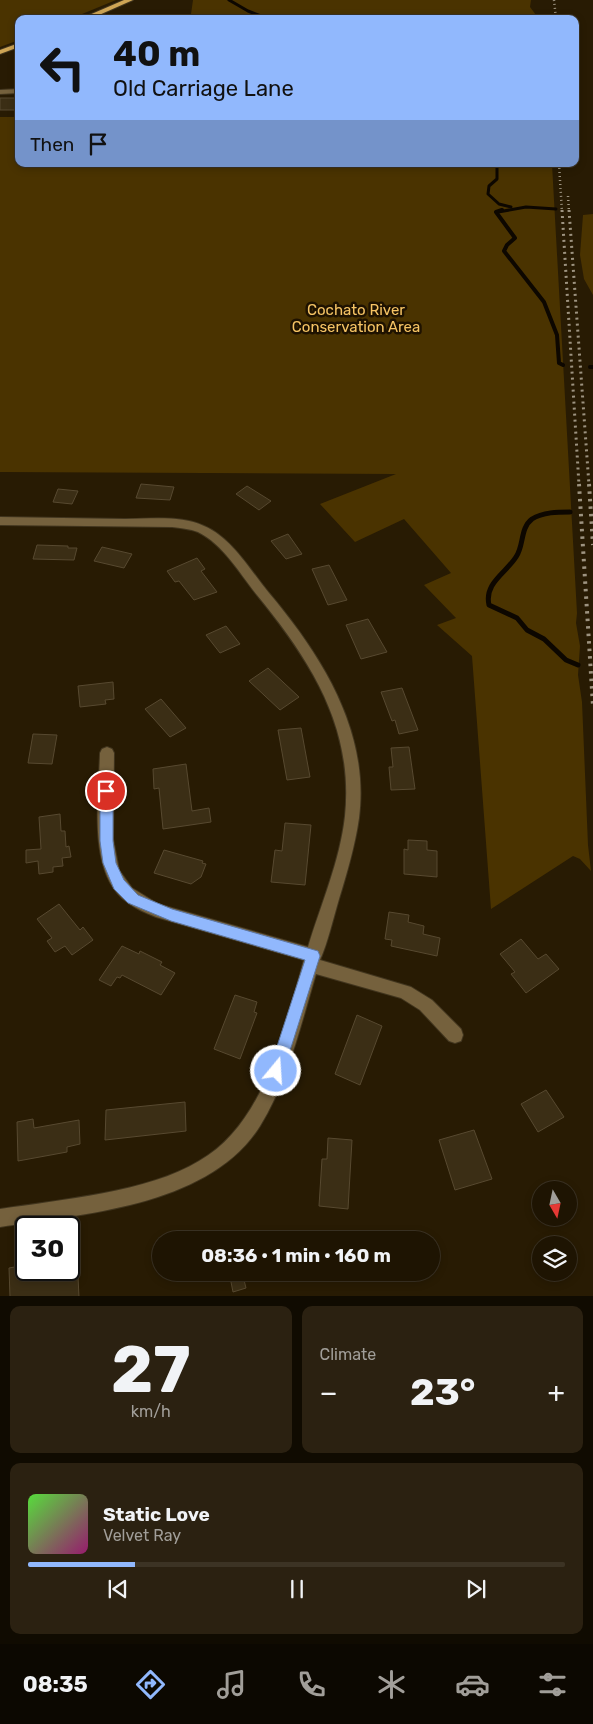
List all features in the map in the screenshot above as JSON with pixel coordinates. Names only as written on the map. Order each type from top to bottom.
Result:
[{"type":"main road","points":[[93,15],[130,0]]},
{"type":"main road","points":[[0,52],[15,46]]},
{"type":"street","points":[[0,92],[15,91]]},
{"type":"street","points":[[0,521],[161,522],[199,528],[219,541],[296,635],[322,673],[332,695],[346,736],[353,777],[353,802],[347,842],[312,961],[266,1098],[251,1125],[223,1155],[187,1178],[157,1188],[93,1203],[0,1218]]},
{"type":"street","points":[[107,753],[107,853],[113,875],[125,892],[133,899],[156,910],[405,992],[426,1005],[455,1035]]},
{"type":"green space","points":[[0,0],[116,0],[80,15],[15,15],[15,41],[0,47]]},
{"type":"green space","points":[[193,0],[531,0],[530,7],[536,15],[193,15],[191,14]]},
{"type":"green space","name":"Cochato River Conservation Area","points":[[0,117],[15,117],[15,167],[552,167],[577,613],[576,623],[580,646],[578,675],[582,702],[588,845],[591,871],[580,859],[573,856],[491,909],[472,656],[437,625],[456,618],[424,585],[451,573],[404,519],[355,542],[320,504],[396,474],[0,472]]},
{"type":"green space","points":[[593,214],[593,295],[584,279],[580,255],[583,215]]},
{"type":"building","points":[[0,98],[15,98],[15,110],[0,110]]},
{"type":"building","points":[[141,484],[174,487],[170,500],[136,498]]},
{"type":"building","points":[[247,486],[271,501],[259,510],[236,494]]},
{"type":"building","points":[[58,489],[78,491],[72,504],[53,502]]},
{"type":"building","points":[[288,534],[302,554],[286,559],[271,541]]},
{"type":"building","points":[[37,545],[77,548],[74,560],[33,559]]},
{"type":"building","points":[[102,547],[132,554],[124,568],[94,561]]},
{"type":"building","points":[[197,558],[205,569],[201,571],[217,592],[194,600],[179,581],[175,582],[167,571]]},
{"type":"building","points":[[329,565],[347,600],[328,605],[312,569]]},
{"type":"building","points":[[368,619],[387,652],[361,659],[346,625]]},
{"type":"building","points":[[226,626],[240,644],[220,653],[206,635]]},
{"type":"building","points":[[268,668],[299,697],[280,710],[249,681]]},
{"type":"building","points":[[113,682],[114,699],[105,700],[106,704],[80,707],[78,686]]},
{"type":"building","points":[[402,688],[418,730],[399,734],[395,720],[392,721],[381,692]]},
{"type":"building","points":[[161,699],[186,728],[170,737],[145,709]]},
{"type":"building","points":[[301,728],[310,777],[287,780],[278,730]]},
{"type":"building","points":[[33,734],[57,735],[52,764],[28,763]]},
{"type":"building","points":[[409,747],[415,789],[391,790],[389,767],[393,767],[391,748]]},
{"type":"building","points":[[186,764],[192,811],[209,808],[211,822],[163,829],[159,788],[154,789],[153,769]]},
{"type":"building","points":[[60,814],[61,831],[65,831],[66,847],[69,846],[71,857],[62,858],[63,866],[53,867],[53,872],[39,874],[38,861],[26,863],[26,850],[41,849],[39,817]]},
{"type":"building","points":[[285,823],[311,825],[305,885],[271,882],[275,850],[282,851]]},
{"type":"building","points":[[408,840],[427,841],[427,850],[437,851],[437,877],[404,874],[404,849],[408,850]]},
{"type":"building","points":[[164,850],[203,861],[202,863],[206,864],[201,877],[191,884],[154,873]]},
{"type":"building","points":[[59,904],[80,930],[83,927],[93,940],[72,955],[65,946],[55,952],[47,941],[52,938],[37,919]]},
{"type":"building","points":[[389,912],[409,915],[408,922],[424,926],[423,934],[440,938],[437,956],[391,946],[392,940],[385,939]]},
{"type":"building","points":[[521,939],[538,959],[546,954],[559,969],[526,993],[511,974],[515,972],[500,954]]},
{"type":"building","points":[[122,946],[139,954],[140,951],[162,962],[160,965],[175,973],[161,995],[122,975],[120,978],[117,977],[111,986],[99,980]]},
{"type":"building","points":[[235,995],[257,1002],[254,1012],[257,1013],[240,1059],[214,1049]]},
{"type":"building","points":[[357,1015],[382,1026],[360,1085],[335,1074]]},
{"type":"building","points":[[546,1090],[564,1117],[538,1132],[521,1104]]},
{"type":"building","points":[[185,1102],[186,1131],[105,1140],[106,1110]]},
{"type":"building","points":[[33,1119],[34,1128],[79,1120],[80,1144],[67,1147],[67,1152],[18,1161],[17,1122]]},
{"type":"building","points":[[474,1130],[492,1179],[455,1190],[439,1140]]},
{"type":"building","points":[[328,1138],[352,1140],[348,1209],[319,1206],[322,1159],[327,1159]]},
{"type":"building","points":[[15,1267],[15,1281],[78,1281],[79,1296],[10,1296],[9,1268]]},
{"type":"building","points":[[231,1281],[244,1281],[246,1288],[233,1292]]},
{"type":"waterway","points":[[229,0],[258,15]]},
{"type":"waterway","points":[[497,167],[497,179],[489,186],[488,194],[499,204],[511,207]]},
{"type":"waterway","points":[[498,212],[526,207],[556,209]]},
{"type":"waterway","points":[[502,210],[496,212],[515,238],[507,245],[504,251],[544,302],[557,335],[559,363],[563,365]]},
{"type":"waterway","points":[[570,512],[546,514],[536,517],[528,523],[518,553],[512,563],[493,584],[488,597],[489,605],[517,618],[527,630],[544,639],[566,660],[578,665]]},
{"type":"railway","points":[[554,0],[556,15]]},
{"type":"railway","points":[[559,167],[562,212]]},
{"type":"railway","points":[[568,196],[569,212]]},
{"type":"railway","points":[[562,210],[579,485]]},
{"type":"railway","points":[[569,210],[589,485]]},
{"type":"railway","points":[[579,484],[593,706]]},
{"type":"railway","points":[[589,484],[593,545]]},
{"type":"route","points":[[106,791],[106,841],[109,863],[113,875],[119,884],[133,899],[156,910],[314,956],[276,1071]]}]
